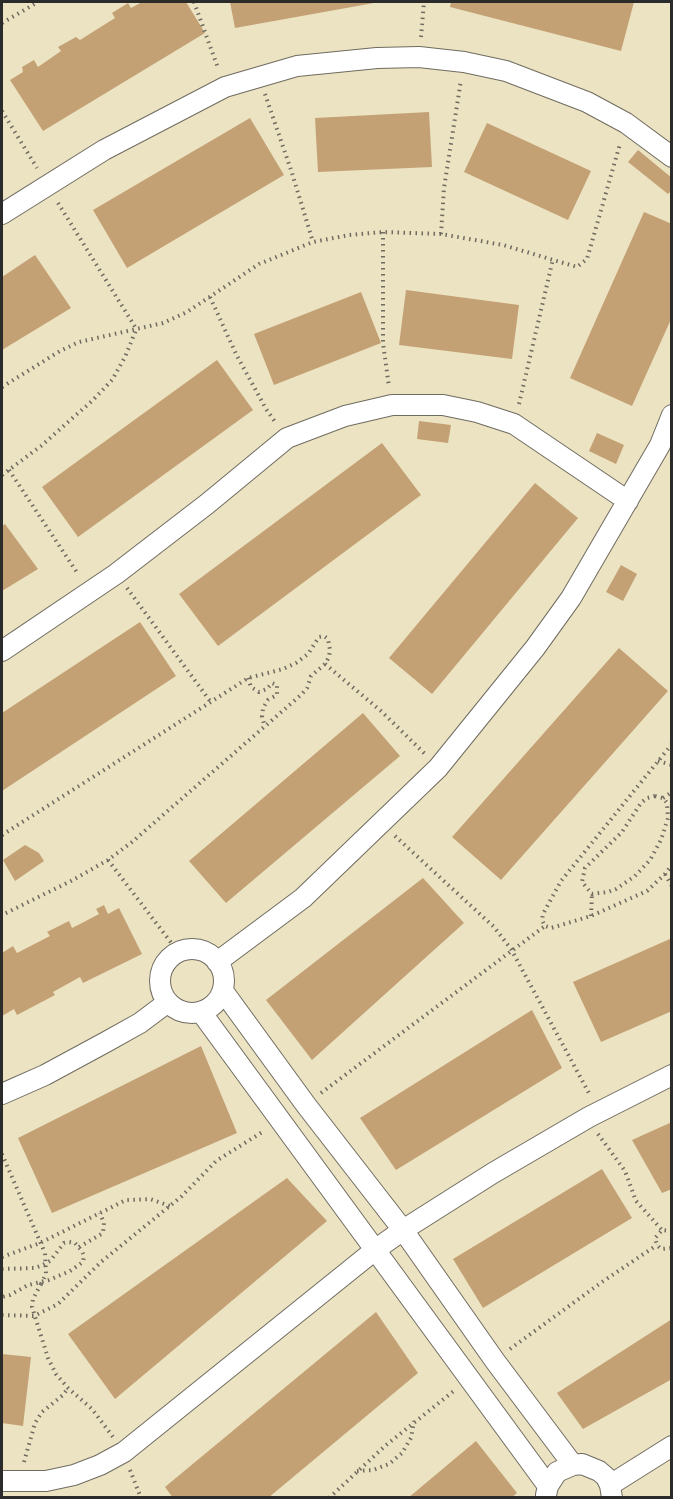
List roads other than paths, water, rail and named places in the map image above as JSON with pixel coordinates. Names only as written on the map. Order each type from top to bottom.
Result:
[{"type":"street","points":[[2,214],[104,150],[225,87],[297,66],[377,58],[419,57],[464,62],[506,71],[587,102],[626,123],[672,157]]},
{"type":"street","points":[[2,651],[116,574],[207,504],[286,438],[345,417],[392,405],[443,405],[477,411],[514,424],[628,501]]},
{"type":"street","points":[[217,962],[303,898],[438,768],[547,632],[587,572],[660,445],[672,415]]},
{"type":"street","points":[[200,950],[210,954],[217,962],[224,981],[223,992],[210,1008],[201,1012],[183,1012],[168,1002],[163,994],[161,975],[164,966],[179,953],[200,950]]},
{"type":"street","points":[[223,992],[306,1105],[403,1230],[495,1361],[573,1465]]},
{"type":"street","points":[[2,1094],[45,1075],[106,1042],[140,1023],[168,1002]]},
{"type":"street","points":[[201,1012],[470,1379],[548,1492]]},
{"type":"street","points":[[10,1481],[46,1481],[74,1475],[100,1465],[123,1452],[403,1230],[493,1173],[594,1114],[672,1075]]},
{"type":"street","points":[[548,1492],[557,1472],[582,1464],[599,1471],[611,1491],[672,1446]]}]
